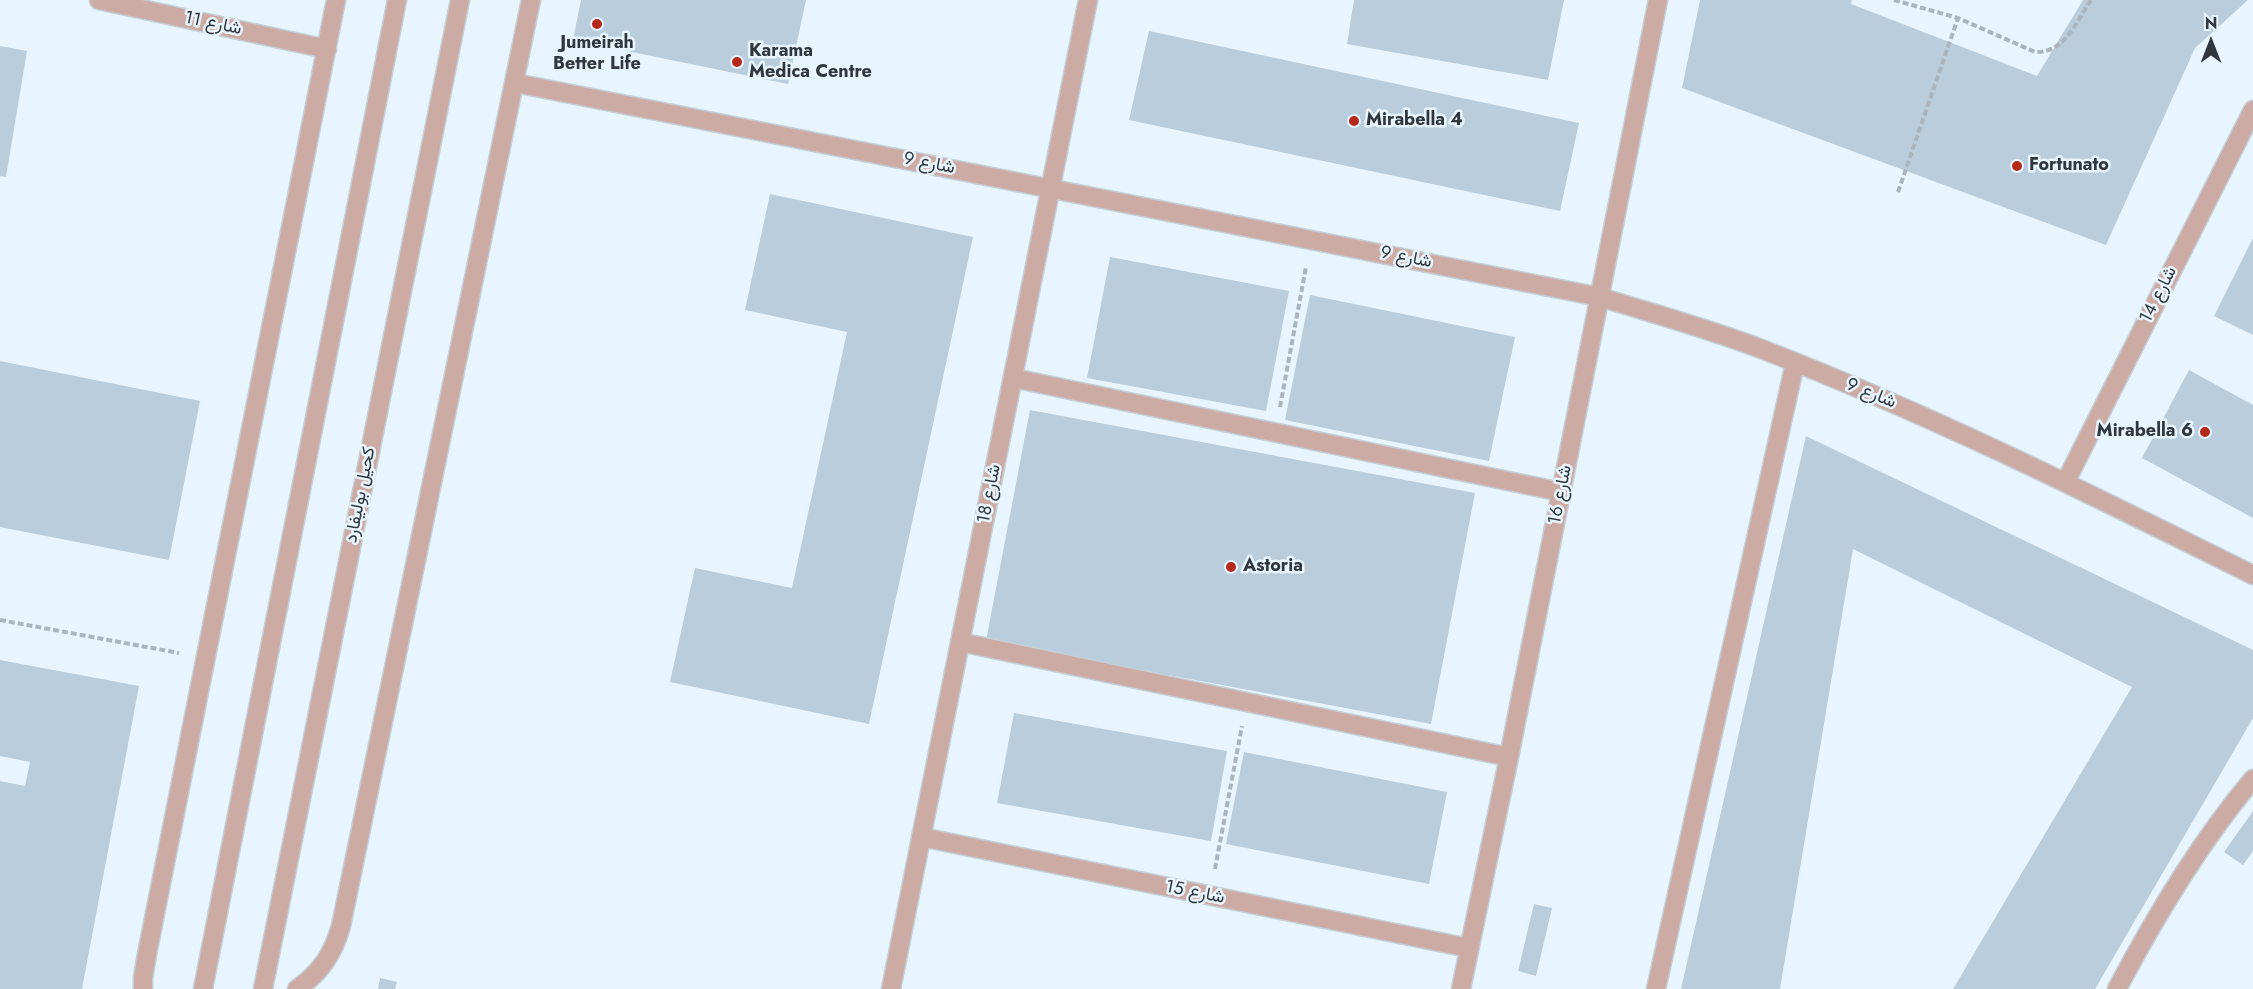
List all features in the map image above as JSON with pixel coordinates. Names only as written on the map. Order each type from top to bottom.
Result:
[{"type":"street","name":"شارع 11","points":[[99,0],[327,49]]},
{"type":"street","points":[[143,989],[144,970],[336,0]]},
{"type":"street","points":[[203,989],[397,0]]},
{"type":"street","name":"كحيل بوليفارد","points":[[263,989],[460,0]]},
{"type":"street","points":[[297,989],[316,974],[328,960],[341,926],[531,0]]},
{"type":"street","name":"شارع 18","points":[[891,989],[1088,0]]},
{"type":"street","name":"شارع 16","points":[[1461,989],[1658,0]]},
{"type":"street","name":"شارع 9","points":[[515,83],[1600,297],[1762,349],[1919,413],[2066,481],[2253,576]]},
{"type":"street","name":"شارع 14","points":[[2066,481],[2253,110]]},
{"type":"street","points":[[1656,989],[1795,363]]},
{"type":"street","points":[[1013,378],[1561,492]]},
{"type":"street","points":[[960,642],[1509,757]]},
{"type":"street","points":[[2117,989],[2149,929],[2192,861],[2253,779]]},
{"type":"street","name":"شارع 15","points":[[921,837],[1469,948]]},
{"type":"path","points":[[1894,0],[1958,18],[2035,52],[2046,52],[2056,48],[2064,41],[2091,0]]},
{"type":"path","points":[[1898,192],[1958,18]]},
{"type":"path","points":[[1276,432],[1311,240]]},
{"type":"path","points":[[0,620],[206,658]]},
{"type":"path","points":[[1209,896],[1247,702]]},
{"type":"building","name":"Karama Medica Centre","points":[[581,0],[806,0],[788,84],[573,40]]},
{"type":"building","points":[[1354,0],[1564,0],[1548,80],[1347,44]]},
{"type":"building","name":"Fortunato","points":[[1700,0],[1852,0],[1851,4],[2037,76],[2083,0],[2248,0],[2195,48],[2106,245],[1682,88]]},
{"type":"building","name":"Mirabella 4","points":[[1149,31],[1579,123],[1560,211],[1129,120]]},
{"type":"building","points":[[0,46],[27,51],[6,177],[0,176]]},
{"type":"building","points":[[770,194],[973,237],[869,724],[670,682],[695,568],[792,588],[847,332],[745,310]]},
{"type":"building","points":[[2253,238],[2253,335],[2214,316]]},
{"type":"building","points":[[1110,257],[1289,291],[1266,411],[1087,378]]},
{"type":"building","points":[[1310,295],[1515,337],[1489,461],[1285,420]]},
{"type":"building","points":[[0,361],[200,401],[169,560],[0,527]]},
{"type":"building","name":"Mirabella 6","points":[[2189,370],[2253,405],[2253,518],[2142,458]]},
{"type":"building","name":"Astoria","points":[[1030,410],[1475,493],[1431,724],[986,641]]},
{"type":"building","points":[[1806,436],[2253,650],[2253,718],[2095,989],[1953,989],[2132,687],[1853,549],[1780,989],[1681,989]]},
{"type":"building","points":[[0,660],[139,686],[82,989],[0,989],[0,781],[25,786],[30,762],[0,756]]},
{"type":"building","points":[[1014,713],[1227,751],[1211,841],[997,803]]},
{"type":"building","points":[[1244,752],[1447,792],[1429,884],[1226,844]]},
{"type":"building","points":[[2253,811],[2253,851],[2243,865],[2224,852]]},
{"type":"building","points":[[1534,904],[1552,908],[1536,976],[1518,971]]},
{"type":"building","points":[[380,978],[397,982],[395,989],[378,989]]},
{"type":"place","name":"Jumeirah Better Life","points":[[597,24]]},
{"type":"place","name":"Karama Medica Centre","points":[[737,62]]},
{"type":"place","name":"Mirabella 4","points":[[1354,121]]},
{"type":"place","name":"Fortunato","points":[[2017,166]]},
{"type":"place","name":"Mirabella 6","points":[[2205,432]]},
{"type":"place","name":"Astoria","points":[[1231,567]]}]
